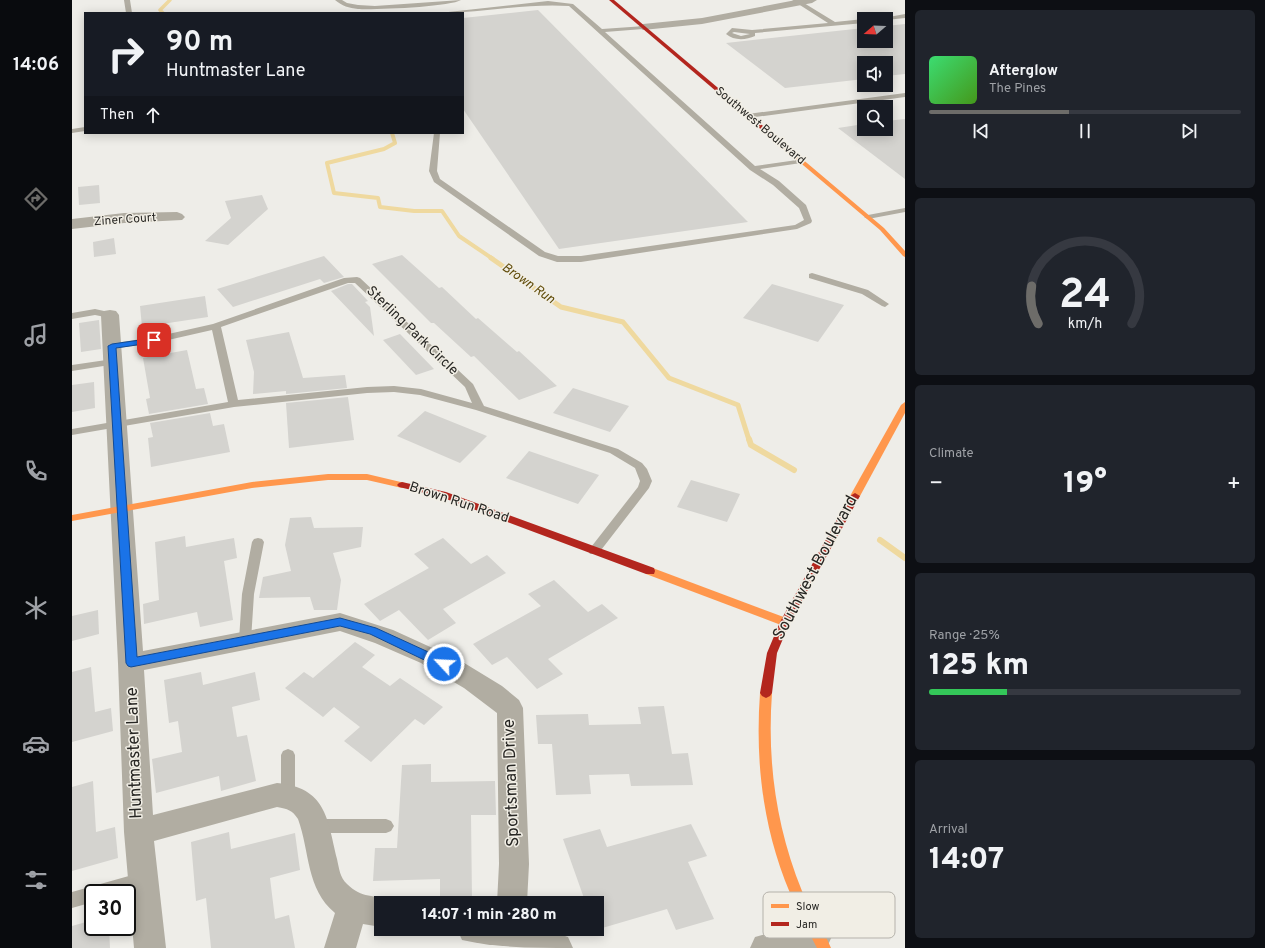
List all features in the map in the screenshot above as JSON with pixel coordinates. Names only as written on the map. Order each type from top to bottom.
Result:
[{"type":"street","name":"Southwest Boulevard","points":[[611,0],[882,229],[905,255]]},
{"type":"street","points":[[643,27],[702,20],[797,1],[812,0]]},
{"type":"street","name":"Ziner Court","points":[[72,224],[124,218],[178,217]]},
{"type":"street","points":[[110,315],[123,509]]},
{"type":"street","name":"Southwest Boulevard","points":[[797,892],[768,798],[763,719],[773,652],[785,622],[905,405]]},
{"type":"street","name":"Brown Run Road","points":[[72,518],[273,482],[328,476],[367,477],[443,494],[785,622]]},
{"type":"street","name":"Huntmaster Lane","points":[[123,509],[139,832],[150,948]]},
{"type":"street","name":"Sportsman Drive","points":[[131,663],[340,622],[372,631],[444,664],[493,693],[510,708],[514,864],[512,896]]},
{"type":"street","points":[[139,832],[277,795],[293,797],[305,804],[312,816],[321,860],[333,891],[366,910],[340,948]]},
{"type":"street","points":[[522,936],[557,948]]},
{"type":"street","points":[[766,948],[821,941]]},
{"type":"lane","points":[[127,0],[129,12]]},
{"type":"lane","points":[[338,0],[343,5],[364,8],[458,0]]},
{"type":"lane","points":[[797,1],[834,24]]},
{"type":"lane","points":[[437,134],[433,171],[437,180],[542,254],[557,260],[582,259],[798,227],[808,221],[803,207],[776,183],[753,168],[602,31],[571,5],[564,3],[548,3],[453,12]]},
{"type":"lane","points":[[893,18],[905,16]]},
{"type":"lane","points":[[752,32],[857,22]]},
{"type":"lane","points":[[602,31],[643,27]]},
{"type":"lane","points":[[748,116],[905,95]]},
{"type":"lane","points":[[72,131],[84,129]]},
{"type":"lane","points":[[753,168],[801,161]]},
{"type":"lane","points":[[868,217],[905,210]]},
{"type":"lane","points":[[812,276],[866,292],[885,304]]},
{"type":"lane","name":"Sterling Park Circle","points":[[72,368],[154,340],[216,326],[347,280],[357,280],[469,386],[480,408]]},
{"type":"lane","points":[[72,316],[95,312],[110,315]]},
{"type":"lane","points":[[216,326],[234,404]]},
{"type":"lane","name":"Sterling Park Circle","points":[[72,432],[234,404],[282,398],[394,389],[421,392],[480,408],[614,451],[633,460],[641,466],[646,481],[594,551]]},
{"type":"lane","points":[[246,640],[248,594],[258,542]]},
{"type":"lane","points":[[288,755],[288,796]]},
{"type":"lane","points":[[314,826],[386,826]]},
{"type":"lane","points":[[126,884],[143,879]]},
{"type":"lane","points":[[72,900],[84,897]]},
{"type":"building","points":[[538,10],[748,222],[559,249],[464,110],[464,18]]},
{"type":"building","points":[[905,24],[905,74],[893,75],[893,56],[857,56],[857,80],[785,88],[726,43],[857,29],[857,48],[893,48],[893,25]]},
{"type":"building","points":[[905,119],[905,179],[838,128],[857,125],[857,136],[893,136],[893,120]]},
{"type":"building","points":[[99,185],[100,203],[79,205],[78,187]]},
{"type":"building","points":[[262,195],[268,209],[228,245],[205,241],[231,218],[225,201]]},
{"type":"building","points":[[114,238],[116,254],[94,257],[93,242]]},
{"type":"building","points":[[402,255],[439,288],[442,287],[476,319],[478,318],[517,352],[519,351],[557,386],[519,400],[474,356],[471,357],[434,323],[431,323],[372,264]]},
{"type":"building","points":[[324,256],[344,277],[324,283],[320,279],[233,307],[217,289]]},
{"type":"building","points":[[348,284],[352,284],[368,301],[365,302],[370,307],[374,336],[331,291]]},
{"type":"building","points":[[772,284],[844,305],[818,342],[743,318]]},
{"type":"building","points":[[205,296],[208,317],[142,327],[140,306]]},
{"type":"building","points":[[99,320],[101,349],[81,352],[79,323]]},
{"type":"building","points":[[289,332],[303,378],[345,375],[347,388],[286,394],[286,391],[253,394],[254,372],[246,340]]},
{"type":"building","points":[[400,334],[434,369],[416,375],[383,340]]},
{"type":"building","points":[[187,350],[196,389],[204,388],[208,404],[149,414],[146,399],[150,398],[143,358]]},
{"type":"building","points":[[94,382],[95,408],[72,412],[72,385]]},
{"type":"building","points":[[573,388],[629,406],[610,432],[553,413]]},
{"type":"building","points":[[348,397],[354,440],[289,448],[286,403]]},
{"type":"building","points":[[425,411],[487,436],[460,463],[397,436]]},
{"type":"building","points":[[210,413],[213,426],[224,424],[230,452],[151,467],[148,438],[153,437],[150,423]]},
{"type":"building","points":[[529,451],[599,475],[578,504],[506,478]]},
{"type":"building","points":[[691,480],[740,494],[727,522],[677,507]]},
{"type":"building","points":[[311,517],[314,528],[363,527],[361,547],[333,553],[341,580],[337,610],[314,610],[310,597],[259,598],[263,577],[291,571],[285,545],[290,518]]},
{"type":"building","points":[[185,536],[186,547],[234,538],[237,558],[224,561],[233,620],[200,627],[197,612],[144,624],[143,604],[159,600],[155,542]]},
{"type":"building","points":[[443,538],[471,564],[487,555],[506,573],[443,609],[456,623],[428,640],[399,610],[380,621],[364,604],[429,568],[414,554]]},
{"type":"building","points":[[554,580],[588,612],[602,604],[618,618],[548,659],[563,674],[537,689],[507,657],[492,665],[473,644],[541,606],[528,594]]},
{"type":"building","points":[[98,610],[99,634],[72,641],[72,616]]},
{"type":"building","points":[[355,642],[375,655],[362,667],[390,686],[400,678],[443,707],[424,725],[415,719],[371,762],[344,741],[360,727],[334,707],[323,717],[285,688],[304,672],[313,678]]},
{"type":"building","points":[[91,667],[95,712],[111,708],[113,731],[72,742],[72,672]]},
{"type":"building","points":[[201,672],[203,685],[255,672],[260,700],[232,707],[237,737],[247,735],[256,781],[221,791],[219,776],[156,793],[152,759],[182,752],[178,721],[169,723],[164,680]]},
{"type":"building","points":[[664,706],[672,754],[688,753],[693,785],[631,786],[629,774],[589,775],[591,794],[556,795],[552,744],[538,744],[536,715],[588,714],[589,725],[641,724],[638,707]]},
{"type":"building","points":[[431,764],[431,782],[495,781],[496,815],[471,815],[472,896],[440,896],[440,879],[373,881],[375,848],[397,848],[402,765]]},
{"type":"building","points":[[93,781],[96,832],[115,827],[118,858],[72,871],[72,787]]},
{"type":"building","points":[[691,824],[707,856],[688,862],[714,919],[676,930],[667,909],[604,927],[604,896],[583,896],[563,839],[600,829],[607,847]]},
{"type":"building","points":[[229,832],[231,849],[295,833],[300,870],[270,878],[275,919],[289,915],[295,948],[211,948],[206,898],[196,901],[191,842]]},
{"type":"building","points":[[84,923],[84,936],[109,936],[110,948],[72,948],[72,926]]},
{"type":"waterway","name":"Brown Run","points":[[162,12],[160,10],[170,0]]},
{"type":"waterway","name":"Brown Run","points":[[392,134],[395,143],[384,149],[327,163],[334,193],[378,198],[380,207],[414,211],[442,211],[459,236],[493,259]]},
{"type":"waterway","name":"Brown Run","points":[[491,258],[561,307],[623,322],[669,378],[738,405],[749,440]]},
{"type":"waterway","name":"Brown Run","points":[[749,439],[751,445],[794,470]]},
{"type":"waterway","name":"Brown Run","points":[[880,540],[905,558]]},
{"type":"traffic: slow","points":[[773,137],[882,229],[905,255]]},
{"type":"traffic: slow","points":[[855,496],[905,405]]},
{"type":"traffic: slow","points":[[72,518],[252,485],[328,477],[367,477],[402,485]]},
{"type":"traffic: slow","points":[[650,571],[785,622]]},
{"type":"traffic: slow","points":[[766,693],[764,744],[769,795],[779,845],[796,892]]},
{"type":"traffic: slow","points":[[819,938],[824,948]]},
{"type":"traffic: jam","points":[[611,0],[773,137]]},
{"type":"traffic: jam","points":[[402,485],[443,494],[650,571]]},
{"type":"traffic: jam","points":[[766,693],[772,653],[785,622],[855,496]]},
{"type":"route","points":[[154,340],[112,346],[131,663],[340,622],[372,631],[444,664]]}]
